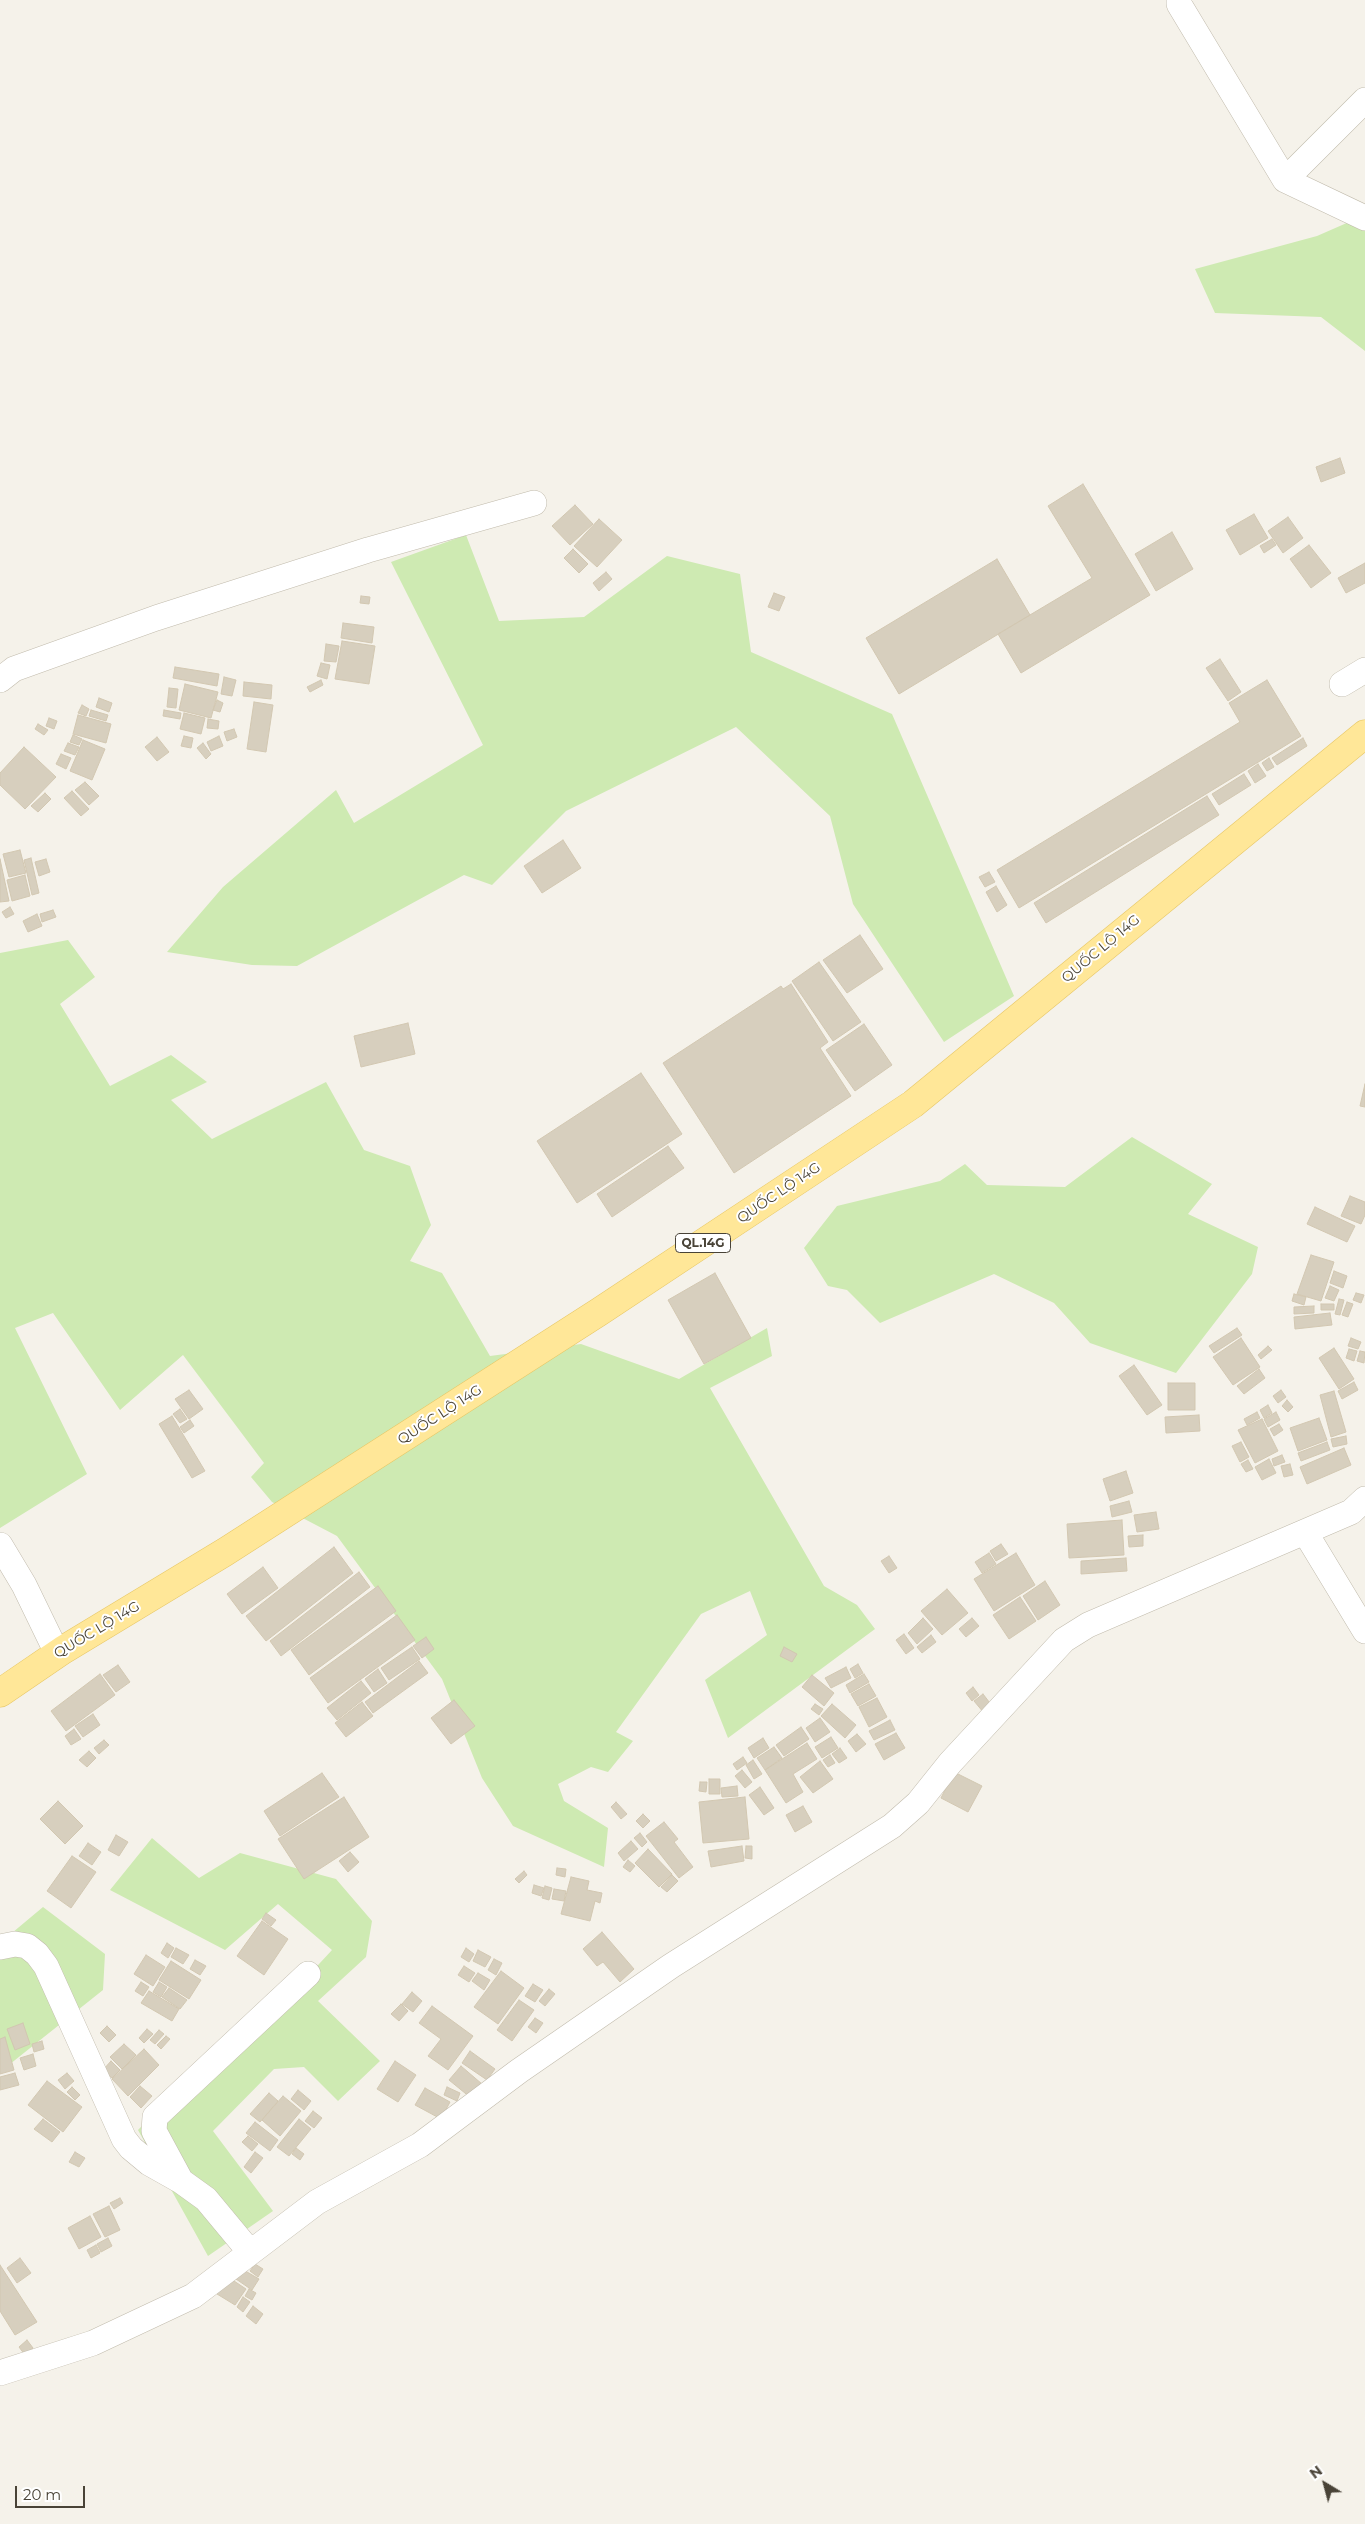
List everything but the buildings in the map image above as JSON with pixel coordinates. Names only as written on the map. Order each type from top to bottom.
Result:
[{"type":"main road","name":"QUỐC LỘ 14G","points":[[0,1693],[57,1653],[242,1542],[599,1312],[913,1104],[1365,734]]},
{"type":"street","points":[[1179,0],[1179,4],[1285,180],[1365,218]]},
{"type":"street","points":[[1285,180],[1365,100]]},
{"type":"street","points":[[0,680],[14,669],[156,618],[368,550],[534,504]]},
{"type":"street","points":[[1342,684],[1365,670]]},
{"type":"street","points":[[0,2374],[93,2343],[192,2296],[317,2202],[420,2145],[519,2071],[671,1966],[892,1826],[918,1803],[950,1762],[1064,1640],[1088,1624],[1351,1512],[1365,1499]]},
{"type":"street","points":[[1305,1532],[1365,1632]]},
{"type":"street","points":[[0,1545],[24,1585],[57,1653]]},
{"type":"street","points":[[0,1947],[15,1944],[27,1946],[37,1954],[46,1966],[124,2139],[139,2156],[181,2180],[206,2199],[250,2252]]},
{"type":"street","points":[[181,2180],[154,2131],[155,2117],[308,1974]]},
{"type":"green space","points":[[1365,215],[1365,351],[1321,317],[1215,313],[1195,269],[1317,236]]},
{"type":"green space","points":[[466,535],[499,621],[584,617],[667,556],[740,574],[751,652],[892,714],[1014,996],[944,1042],[853,904],[830,816],[736,727],[566,811],[492,885],[464,875],[297,966],[252,965],[167,952],[223,887],[336,790],[354,823],[483,745],[391,562]]},
{"type":"green space","points":[[68,940],[95,977],[60,1004],[110,1086],[171,1055],[207,1082],[171,1100],[212,1139],[326,1082],[364,1150],[410,1166],[431,1225],[410,1261],[442,1273],[490,1356],[581,1344],[679,1379],[767,1328],[772,1356],[710,1388],[824,1586],[857,1605],[875,1629],[728,1738],[705,1680],[767,1635],[750,1591],[701,1614],[616,1732],[633,1741],[608,1772],[591,1767],[558,1784],[564,1801],[608,1828],[604,1867],[513,1826],[482,1778],[442,1679],[337,1536],[272,1502],[251,1477],[264,1463],[183,1355],[120,1410],[53,1313],[15,1328],[87,1474],[0,1528],[0,953]]},
{"type":"green space","points":[[1132,1137],[1212,1184],[1188,1214],[1258,1247],[1252,1274],[1176,1373],[1090,1343],[1054,1303],[994,1274],[880,1323],[847,1290],[828,1286],[804,1248],[837,1206],[940,1181],[965,1164],[987,1185],[1065,1187]]},
{"type":"green space","points":[[152,1838],[199,1878],[240,1853],[336,1879],[372,1921],[366,1957],[318,2001],[380,2061],[338,2101],[304,2067],[274,2069],[213,2131],[273,2211],[208,2256],[138,2130],[230,2036],[269,2018],[332,1950],[278,1904],[225,1950],[110,1890]]},
{"type":"green space","points":[[43,1907],[105,1954],[103,1990],[0,2072],[0,1943]]}]
